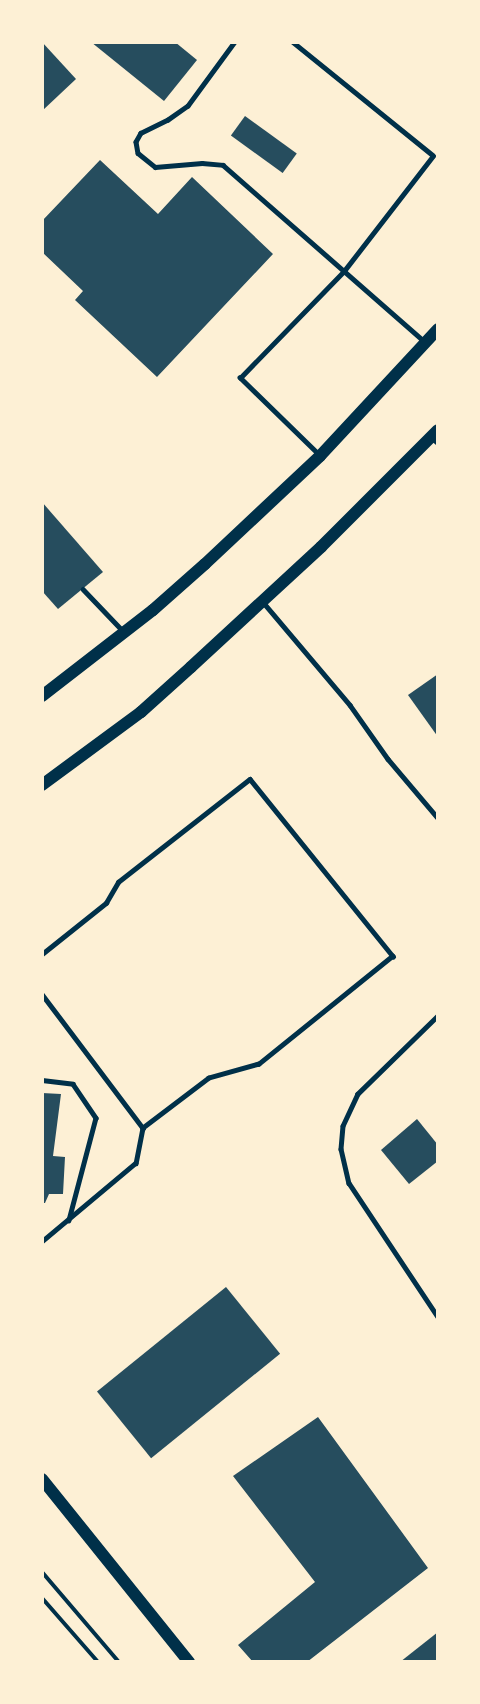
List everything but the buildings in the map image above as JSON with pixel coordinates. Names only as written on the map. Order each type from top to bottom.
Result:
[{"type":"main road","points":[[42,696],[124,632],[205,564],[320,456],[438,329]]},
{"type":"main road","points":[[42,785],[141,711],[263,602],[436,437]]},
{"type":"main road","points":[[42,1479],[189,1662]]},
{"type":"lane","points":[[235,42],[188,106],[168,120],[141,133],[136,142],[138,153],[155,167],[202,163],[223,165],[425,343]]},
{"type":"lane","points":[[292,42],[432,156],[344,271],[240,378],[320,456]]},
{"type":"lane","points":[[83,589],[124,632]]},
{"type":"lane","points":[[263,602],[350,705],[388,759],[438,818]]},
{"type":"lane","points":[[42,954],[106,903],[118,882],[250,779],[393,956],[259,1064],[209,1078],[143,1128],[136,1163],[42,1242]]},
{"type":"lane","points":[[42,994],[143,1128]]},
{"type":"lane","points":[[438,1016],[358,1095],[343,1126],[340,1149],[349,1183],[438,1317]]},
{"type":"lane","points":[[42,1080],[73,1084],[96,1118],[69,1220]]},
{"type":"path","points":[[42,1572],[119,1662]]},
{"type":"path","points":[[42,1598],[98,1662]]}]
